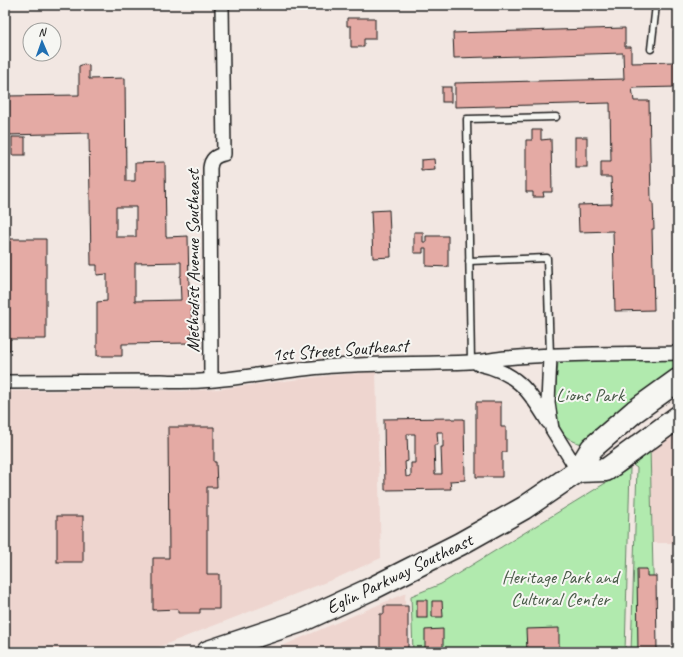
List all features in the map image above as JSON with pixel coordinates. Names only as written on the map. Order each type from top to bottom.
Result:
[{"type":"highway","name":"Eglin Parkway Southeast","points":[[208,652],[301,621],[370,589],[460,544],[524,508],[578,471],[592,448],[635,411],[678,380]]},
{"type":"highway","points":[[578,471],[606,470],[678,417]]},
{"type":"street","name":"Methodist Avenue Southeast","points":[[211,380],[210,162],[218,155],[224,154],[222,5]]},
{"type":"street","name":"1st Street Southeast","points":[[5,382],[182,382],[334,366],[471,362],[505,358],[550,356],[678,353]]},
{"type":"street","points":[[550,356],[548,403],[552,429]]},
{"type":"street","points":[[471,362],[504,371],[520,382],[538,405],[578,471]]},
{"type":"lane","points":[[651,49],[656,5]]},
{"type":"lane","points":[[471,362],[468,119],[556,117]]},
{"type":"lane","points":[[469,260],[547,258],[550,356]]},
{"type":"shaded area","points":[[376,372],[381,558],[339,577],[146,652],[5,652],[5,391],[182,391],[219,389],[334,375]]},
{"type":"shaded area","points":[[678,428],[678,543],[653,543],[650,447]]},
{"type":"shaded area","points":[[406,593],[406,652],[268,652]]},
{"type":"green space","name":"Lions Park","points":[[678,359],[678,373],[583,444],[571,440],[563,433],[558,423],[555,399],[558,363],[564,360]]},
{"type":"green space","points":[[650,447],[655,652],[631,652],[637,468],[630,463]]},
{"type":"green space","name":"Heritage Park and Cultural Center","points":[[630,468],[625,652],[413,652],[411,596],[441,584]]},
{"type":"building","points":[[347,18],[375,18],[375,39],[364,39],[364,47],[351,47],[351,26],[347,26]]},
{"type":"building","points":[[625,28],[625,47],[631,47],[631,63],[675,62],[674,32],[678,32],[678,87],[632,88],[634,101],[649,101],[651,202],[653,202],[654,229],[652,229],[654,310],[615,311],[613,231],[579,232],[578,205],[612,204],[611,177],[601,177],[601,161],[611,161],[610,103],[455,107],[455,83],[624,79],[623,53],[454,58],[453,33]]},
{"type":"building","points":[[84,64],[89,66],[89,79],[125,78],[126,181],[135,181],[135,163],[165,162],[166,237],[188,236],[188,287],[189,300],[191,300],[192,343],[122,344],[122,356],[97,356],[97,302],[107,301],[107,274],[97,275],[97,265],[91,265],[89,133],[6,135],[6,96],[79,95],[79,66]],"holes":[[[116,207],[136,207],[136,237],[116,237]],[[181,262],[181,300],[135,301],[135,263]]]},
{"type":"building","points":[[442,87],[451,87],[451,102],[442,102]]},
{"type":"building","points":[[532,130],[541,130],[541,140],[551,139],[552,192],[543,192],[544,197],[533,197],[533,192],[526,192],[526,140],[532,140]]},
{"type":"building","points":[[12,137],[25,137],[25,155],[12,155]]},
{"type":"building","points":[[575,137],[587,137],[587,167],[575,167]]},
{"type":"building","points":[[434,159],[435,169],[421,170],[421,160]]},
{"type":"building","points":[[389,210],[391,257],[373,258],[371,211]]},
{"type":"building","points":[[414,232],[423,232],[423,242],[426,242],[426,236],[448,236],[448,267],[426,266],[426,248],[423,248],[423,253],[414,253]]},
{"type":"building","points":[[5,239],[46,239],[46,339],[10,339],[10,350],[5,350]]},
{"type":"building","points":[[476,402],[501,402],[501,427],[506,427],[506,452],[502,452],[502,477],[476,477]]},
{"type":"building","points":[[384,419],[464,419],[465,480],[450,481],[451,489],[385,490]],"holes":[[[437,432],[443,432],[443,447],[441,447],[442,474],[435,474],[434,445],[438,445]],[[407,434],[415,434],[415,463],[411,463],[411,476],[406,477],[405,462],[408,461]]]},
{"type":"building","points":[[168,427],[214,427],[214,462],[216,462],[217,487],[207,487],[207,574],[219,574],[219,609],[200,609],[200,613],[178,613],[178,609],[153,610],[153,558],[169,558]]},
{"type":"building","points":[[57,516],[83,516],[83,562],[57,562]]},
{"type":"building","points":[[637,569],[647,569],[647,576],[656,576],[657,652],[638,652]]},
{"type":"building","points":[[417,600],[427,600],[427,618],[417,618]]},
{"type":"building","points":[[432,601],[442,601],[443,617],[432,617]]},
{"type":"building","points":[[384,606],[408,606],[408,652],[380,652],[380,614],[384,614]]},
{"type":"building","points":[[559,628],[559,650],[527,651],[526,629]]},
{"type":"building","points":[[443,629],[443,652],[425,652],[425,630]]}]
